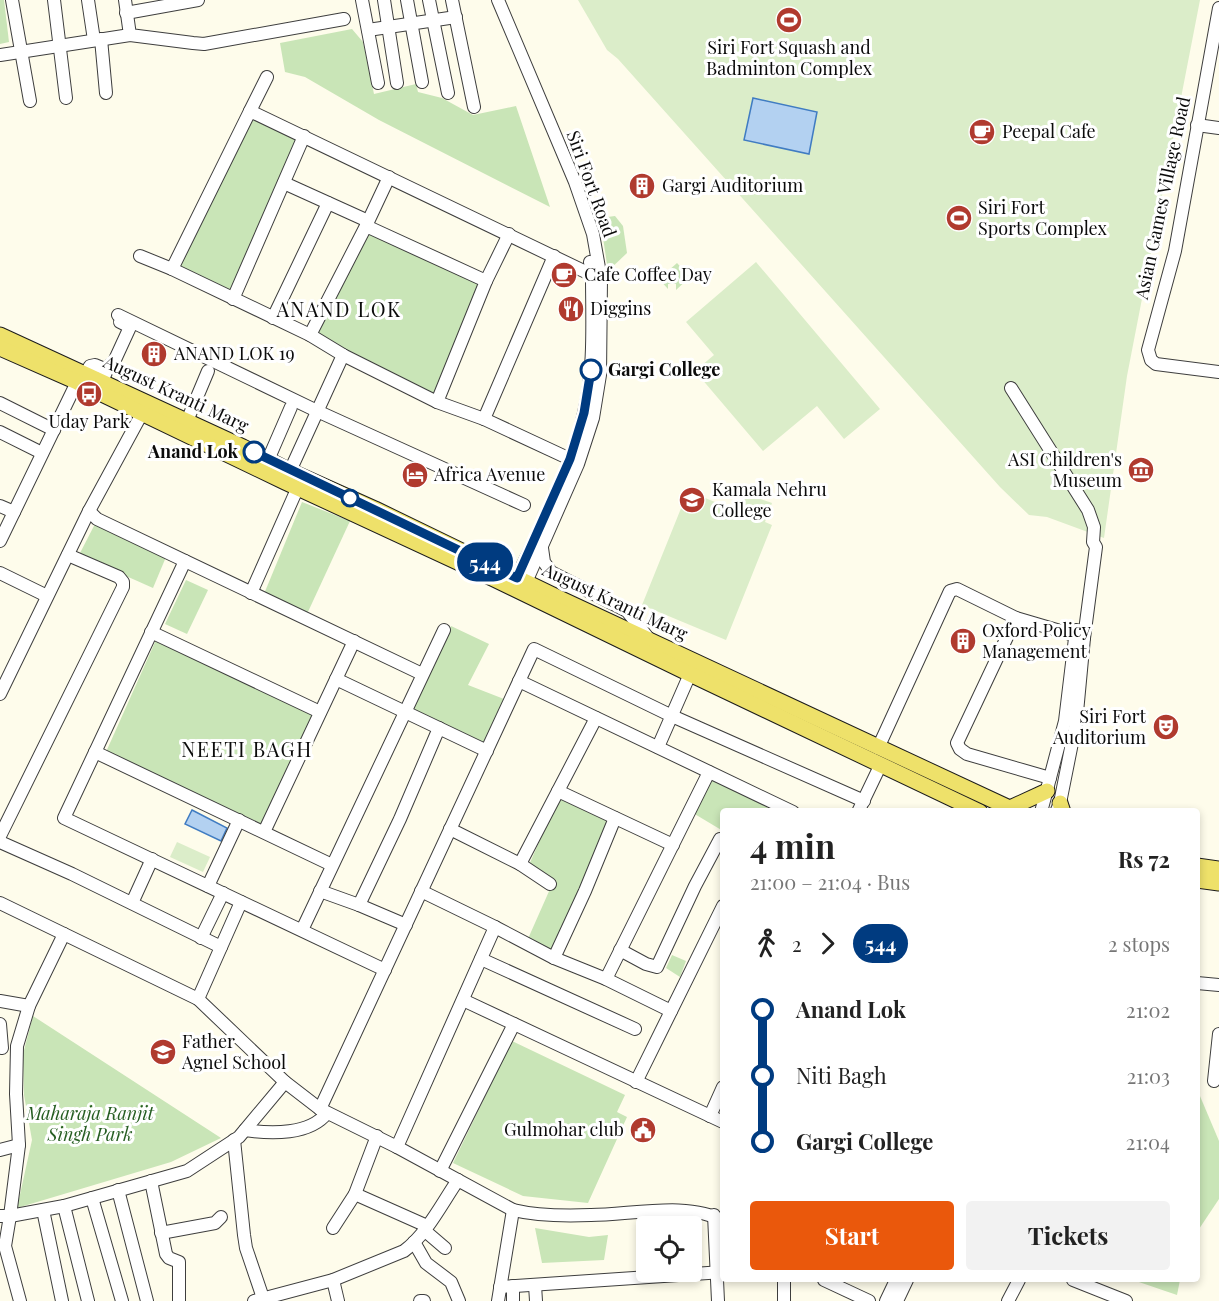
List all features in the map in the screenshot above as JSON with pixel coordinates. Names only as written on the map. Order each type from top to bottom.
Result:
[{"type":"main road","name":"August Kranti Marg","points":[[0,335],[86,373],[145,409],[298,487],[650,641],[1010,808]]},
{"type":"main road","name":"August Kranti Marg","points":[[0,348],[86,373],[106,372],[145,409],[188,422],[375,509],[690,674],[972,808]]},
{"type":"main road","points":[[1017,808],[1049,784]]},
{"type":"main road","points":[[1200,866],[1219,868]]},
{"type":"main road","points":[[1200,880],[1219,883]]},
{"type":"street","points":[[12,0],[30,101]]},
{"type":"street","points":[[54,0],[66,98]]},
{"type":"street","points":[[88,0],[106,93]]},
{"type":"street","points":[[125,0],[129,35]]},
{"type":"street","points":[[126,13],[198,0]]},
{"type":"street","points":[[362,0],[378,83]]},
{"type":"street","points":[[384,0],[397,83]]},
{"type":"street","points":[[407,0],[422,82]]},
{"type":"street","points":[[429,0],[448,93]]},
{"type":"street","points":[[452,0],[474,107]]},
{"type":"street","name":"Siri Fort Road","points":[[491,0],[566,177],[584,229],[592,275],[591,370],[584,413],[570,459],[519,585]]},
{"type":"street","name":"Siri Fort Road","points":[[498,0],[575,182],[593,234],[601,279],[600,375],[593,418],[578,464],[542,547],[519,585]]},
{"type":"street","name":"Asian Games Village Road","points":[[1219,8],[1174,251],[1148,350],[1151,360],[1156,364],[1219,372]]},
{"type":"street","points":[[368,30],[456,17]]},
{"type":"street","points":[[0,55],[129,35],[204,44],[344,19]]},
{"type":"street","points":[[172,268],[267,77]]},
{"type":"street","points":[[250,111],[592,275]]},
{"type":"street","points":[[1197,125],[1219,128]]},
{"type":"street","points":[[233,299],[304,136]]},
{"type":"street","points":[[310,335],[389,177]]},
{"type":"street","points":[[284,183],[486,281]]},
{"type":"street","points":[[273,318],[328,203]]},
{"type":"street","points":[[437,402],[486,281],[508,234]]},
{"type":"street","points":[[140,256],[172,268],[310,335],[343,355],[437,402],[484,419],[570,459]]},
{"type":"street","points":[[484,419],[554,256]]},
{"type":"street","points":[[106,372],[113,364],[130,327],[117,318],[524,505]]},
{"type":"street","points":[[290,471],[343,355]]},
{"type":"street","points":[[188,422],[208,371]]},
{"type":"street","points":[[0,541],[54,429],[86,373]]},
{"type":"street","points":[[1011,388],[1088,510],[1094,527],[1093,542],[1096,547],[1065,721],[1042,808]]},
{"type":"street","points":[[0,403],[54,429]]},
{"type":"street","points":[[268,460],[291,407]]},
{"type":"street","points":[[0,694],[89,511],[145,409]]},
{"type":"street","points":[[0,432],[42,453]]},
{"type":"street","points":[[251,592],[298,487]]},
{"type":"street","points":[[0,506],[14,512]]},
{"type":"street","points":[[89,511],[97,519],[422,674]]},
{"type":"street","points":[[542,547],[544,562],[551,572],[627,611],[650,641]]},
{"type":"street","points":[[0,836],[123,587],[123,582],[119,577],[68,555]]},
{"type":"street","points":[[185,561],[64,818],[385,970]]},
{"type":"street","points":[[0,573],[47,596]]},
{"type":"street","points":[[878,748],[950,591],[957,589],[1016,618],[1079,637]]},
{"type":"street","points":[[1016,618],[957,743],[960,749],[967,754],[1049,784]]},
{"type":"street","points":[[302,930],[444,630]]},
{"type":"street","points":[[151,632],[320,712]]},
{"type":"street","points":[[1060,808],[1076,723],[1079,637]]},
{"type":"street","points":[[264,832],[354,641]]},
{"type":"street","points":[[245,1130],[300,1130],[321,1121],[385,970],[534,649],[861,806],[881,764]]},
{"type":"street","points":[[658,747],[690,674]]},
{"type":"street","points":[[336,679],[487,751]]},
{"type":"street","points":[[519,681],[709,772],[772,807]]},
{"type":"street","points":[[520,864],[596,718]]},
{"type":"street","points":[[359,905],[440,728]]},
{"type":"street","points":[[95,752],[332,865]]},
{"type":"street","points":[[606,979],[709,772]]},
{"type":"street","points":[[558,791],[673,845]]},
{"type":"street","points":[[554,958],[615,818]]},
{"type":"street","points":[[208,886],[239,820]]},
{"type":"street","points":[[450,829],[520,864],[550,884]]},
{"type":"street","points":[[620,950],[646,964],[657,967],[695,886],[720,840]]},
{"type":"street","points":[[0,842],[72,874],[221,947]]},
{"type":"street","points":[[132,903],[152,859]]},
{"type":"street","points":[[320,891],[406,925]]},
{"type":"street","points":[[421,891],[554,958],[606,979],[671,1011]]},
{"type":"street","points":[[201,938],[223,893]]},
{"type":"street","points":[[198,999],[241,902]]},
{"type":"street","points":[[0,903],[198,999],[285,1082],[324,1111],[397,1147],[513,1210],[531,1213],[591,1215],[679,1211],[718,1218],[720,1271],[718,1301]]},
{"type":"street","points":[[636,1082],[720,912]]},
{"type":"street","points":[[397,1147],[495,927]]},
{"type":"street","points":[[20,1301],[5,1246],[5,1216],[19,1145],[16,1094],[17,1046],[29,1006],[64,934]]},
{"type":"street","points":[[481,959],[635,1029]]},
{"type":"street","points":[[1200,983],[1219,985]]},
{"type":"street","points":[[463,1000],[720,1121]]},
{"type":"street","points":[[0,1001],[29,1006]]},
{"type":"street","points":[[0,1024],[1,1048],[17,1046]]},
{"type":"street","points":[[440,1171],[514,1024]]},
{"type":"street","points":[[1214,1081],[1219,1034]]},
{"type":"street","points":[[5,1216],[64,1206],[187,1172],[245,1130],[285,1082]]},
{"type":"street","points":[[710,1116],[720,1094]]},
{"type":"street","points":[[333,1228],[355,1194],[376,1137]]},
{"type":"street","points":[[234,1140],[246,1248],[258,1299],[333,1280],[404,1251],[425,1228],[458,1180]]},
{"type":"street","points":[[0,1150],[19,1145]]},
{"type":"street","points":[[151,1181],[166,1254],[169,1258],[179,1262],[179,1301]]},
{"type":"street","points":[[118,1190],[147,1301]]},
{"type":"street","points":[[355,1194],[425,1228],[445,1248]]},
{"type":"street","points":[[92,1198],[122,1301]]},
{"type":"street","points":[[64,1206],[88,1301]]},
{"type":"street","points":[[43,1210],[62,1301]]},
{"type":"street","points":[[513,1210],[507,1287],[513,1301]]},
{"type":"street","points":[[161,1233],[215,1223],[221,1217]]},
{"type":"street","points":[[414,1242],[426,1263],[451,1282],[459,1301]]},
{"type":"street","points":[[507,1287],[720,1271]]},
{"type":"street","points":[[333,1280],[338,1301]]},
{"type":"street","points":[[784,1282],[784,1301]]},
{"type":"street","points":[[828,1282],[869,1301]]},
{"type":"street","points":[[886,1301],[895,1282]]},
{"type":"street","points":[[897,1301],[906,1282]]},
{"type":"street","points":[[1008,1301],[1018,1282]]},
{"type":"street","points":[[1078,1282],[1126,1301]]},
{"type":"street","points":[[535,1285],[536,1301]]},
{"type":"street","points":[[498,1301],[507,1287]]},
{"type":"green space","points":[[0,0],[4,0],[9,42],[0,44]]},
{"type":"green space","name":"Siri Fort Sports Complex","points":[[578,0],[1200,0],[1127,376],[1104,538],[1047,517],[1029,515],[1000,487],[618,59],[607,50]]},
{"type":"green space","points":[[352,29],[363,42],[374,94],[416,84],[418,92],[442,98],[473,115],[516,106],[550,207],[379,120],[305,77],[285,72],[280,43]]},
{"type":"green space","points":[[248,114],[301,138],[233,292],[177,273],[218,190]]},
{"type":"green space","points":[[615,216],[623,226],[627,253],[608,271],[600,218]]},
{"type":"green space","points":[[368,231],[481,283],[466,314],[435,397],[315,333]]},
{"type":"green space","points":[[756,262],[880,409],[844,439],[817,406],[763,451],[695,371],[714,355],[686,322]]},
{"type":"green space","points":[[677,263],[690,277],[676,290],[676,284],[668,284],[668,289],[659,279]]},
{"type":"green space","points":[[688,491],[737,511],[744,493],[772,503],[765,522],[772,525],[726,640],[642,605]]},
{"type":"green space","points":[[302,502],[350,521],[307,614],[264,594]]},
{"type":"green space","points":[[96,522],[166,557],[153,588],[79,555]]},
{"type":"green space","points":[[186,580],[208,590],[187,634],[165,624]]},
{"type":"green space","points":[[451,626],[489,644],[468,685],[504,699],[482,745],[412,713]]},
{"type":"green space","points":[[156,640],[313,714],[262,824],[106,752]]},
{"type":"green space","points":[[710,777],[768,806],[767,808],[720,808],[720,829],[693,813]]},
{"type":"green space","points":[[559,796],[610,820],[553,954],[527,941],[554,880],[529,865]]},
{"type":"green space","points":[[177,842],[210,857],[203,872],[170,857]]},
{"type":"green space","points":[[672,955],[686,961],[680,977],[666,968]]},
{"type":"green space","name":"Maharaja Ranjit Singh Park","points":[[33,1016],[221,1138],[171,1162],[17,1208],[32,1140],[24,1095],[23,1054]]},
{"type":"green space","points":[[512,1041],[625,1095],[617,1112],[627,1117],[588,1203],[523,1196],[453,1163]]},
{"type":"green space","points":[[1200,1096],[1219,1141],[1219,1199],[1200,1228]]},
{"type":"green space","points":[[535,1228],[589,1237],[608,1235],[604,1260],[542,1263]]},
{"type":"green space","points":[[1139,1282],[1180,1282],[1177,1295]]},
{"type":"water","points":[[753,98],[817,112],[809,154],[744,140]]},
{"type":"water","points":[[192,810],[227,828],[221,841],[185,824]]},
{"type":"bus line","name":"544","points":[[254,452],[517,578],[570,459],[584,413],[591,370]]},
{"type":"place","name":"Siri Fort Squash and Badminton Complex","points":[[789,20]]},
{"type":"place","name":"Peepal Cafe","points":[[982,132]]},
{"type":"place","name":"Gargi Auditorium","points":[[642,186]]},
{"type":"place","name":"Siri Fort Sports Complex","points":[[959,218]]},
{"type":"place","name":"Cafe Coffee Day","points":[[564,275]]},
{"type":"place","name":"Diggins","points":[[571,309]]},
{"type":"place","name":"ANAND LOK 19","points":[[154,354]]},
{"type":"place","name":"Gargi College","points":[[591,370]]},
{"type":"place","name":"Uday Park","points":[[89,394]]},
{"type":"place","name":"Anand Lok","points":[[254,452]]},
{"type":"place","name":"ASI Children's Museum","points":[[1141,470]]},
{"type":"place","name":"Africa Avenue","points":[[415,475]]},
{"type":"place","name":"Kamala Nehru College","points":[[692,500]]},
{"type":"place","name":"Oxford Policy Management","points":[[963,641]]},
{"type":"place","name":"Siri Fort Auditorium","points":[[1166,727]]},
{"type":"place","name":"Father Agnel School","points":[[163,1052]]},
{"type":"place","name":"Gulmohar club","points":[[643,1130]]},
{"type":"district","name":"ANAND LOK","points":[[339,310]]},
{"type":"district","name":"NEETI BAGH","points":[[247,750]]}]
